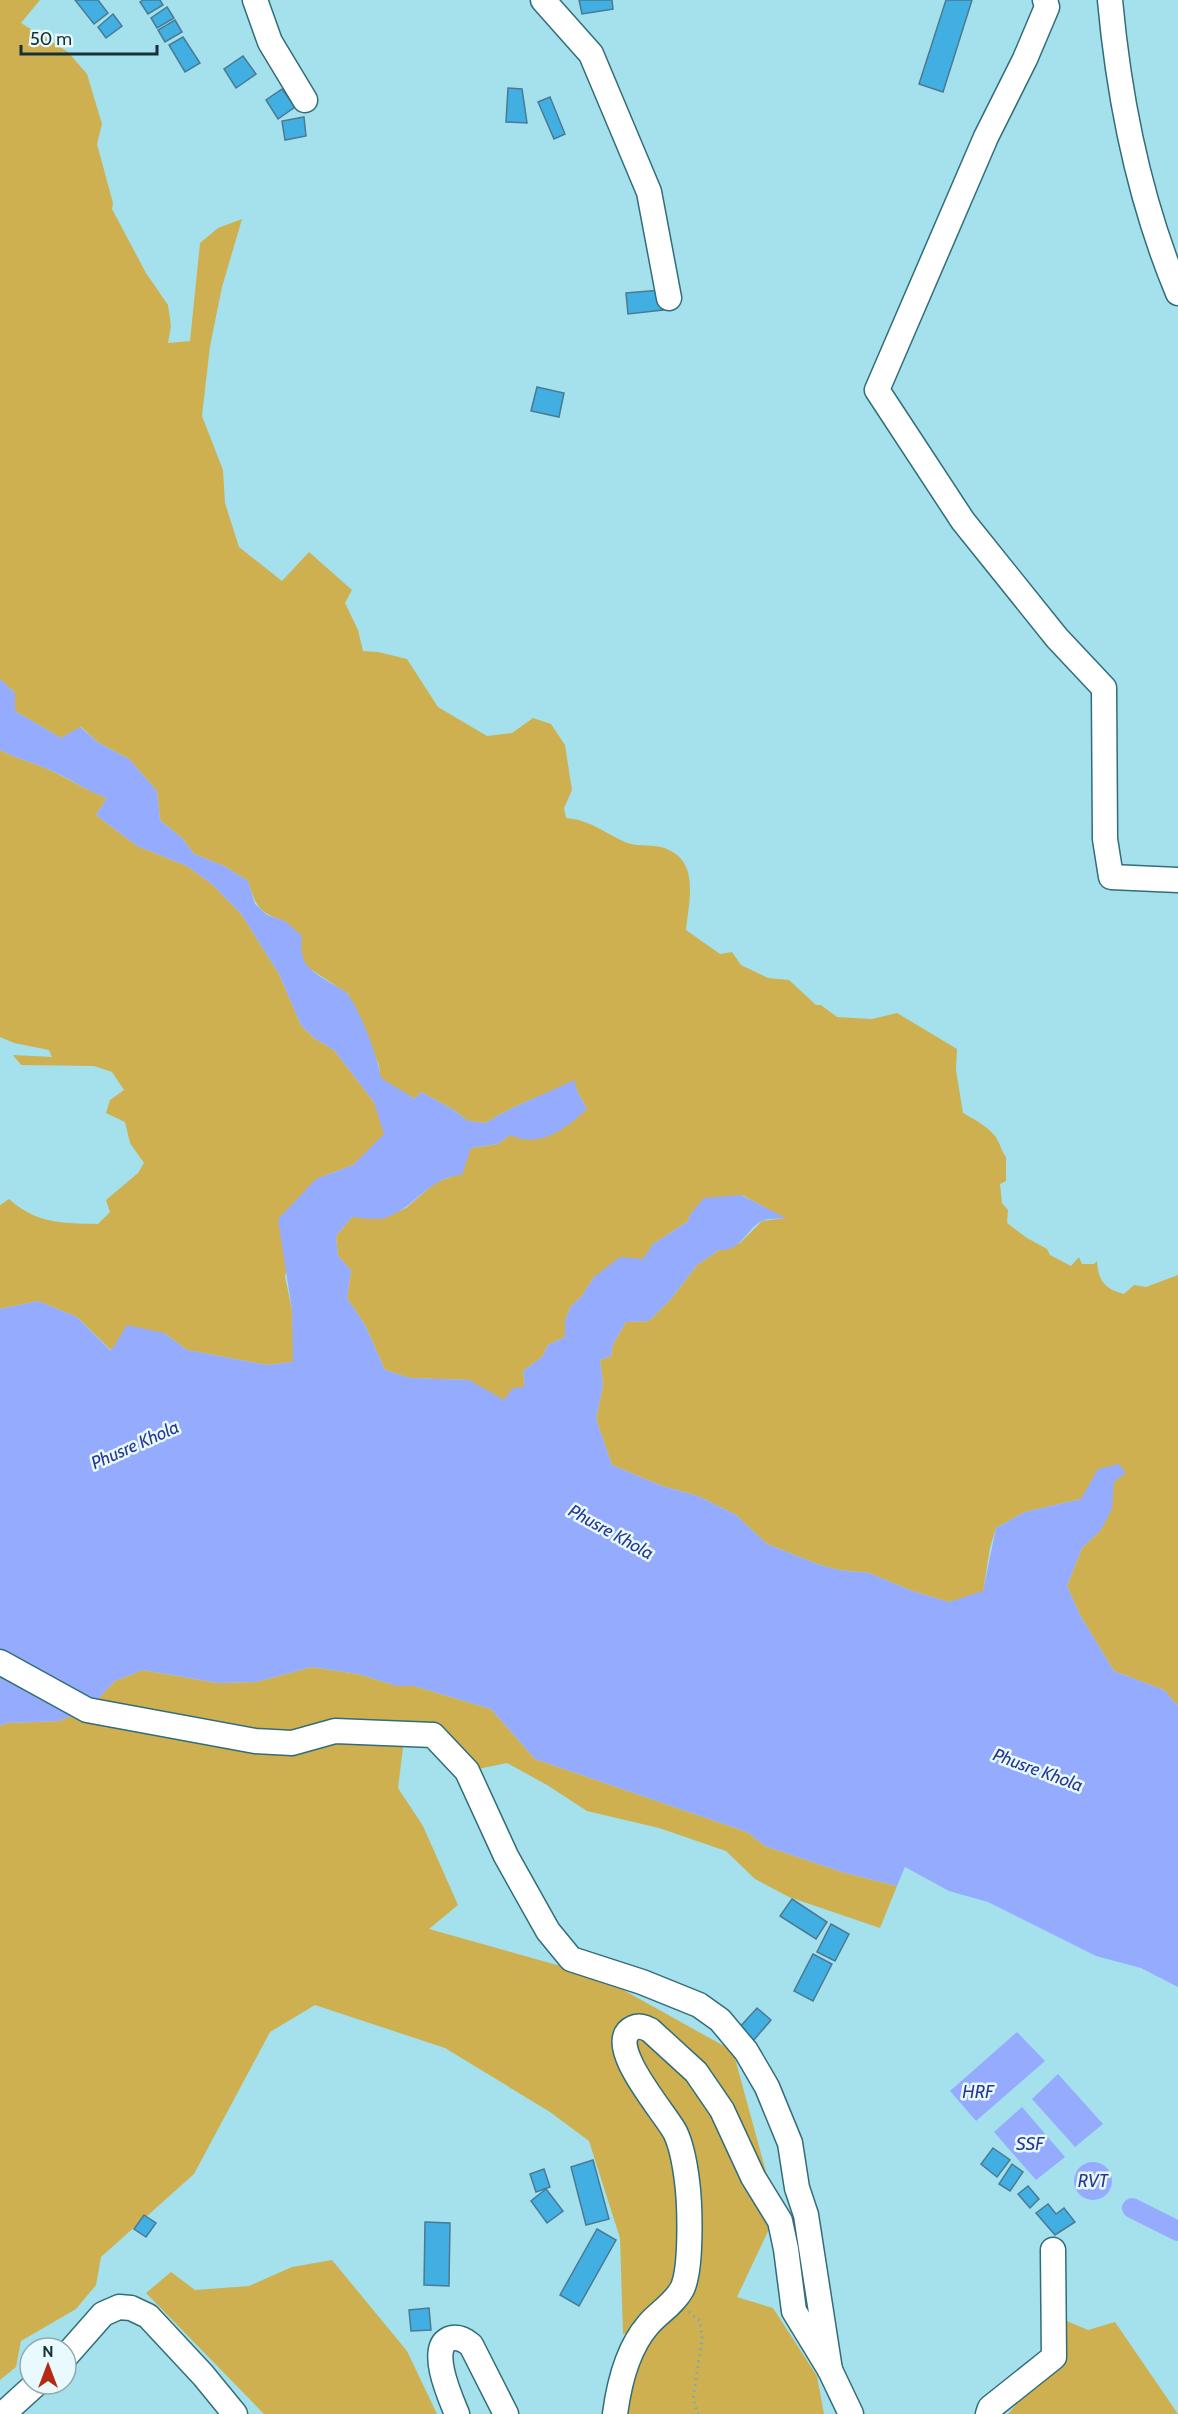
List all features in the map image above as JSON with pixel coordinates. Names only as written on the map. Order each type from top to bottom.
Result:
[{"type":"street","points":[[255,0],[270,42],[305,100]]},
{"type":"street","points":[[543,0],[591,54],[596,65],[649,192],[669,298]]},
{"type":"street","points":[[1045,0],[1047,7],[1025,59],[986,137],[877,390],[963,521],[1057,638],[1104,688],[1105,839],[1111,876],[1178,879]]},
{"type":"street","points":[[1110,0],[1115,53],[1137,165],[1163,257],[1178,293]]},
{"type":"street","points":[[0,1662],[87,1710],[255,1741],[292,1743],[335,1731],[433,1735],[467,1771],[516,1875],[548,1930],[571,1959],[642,1982],[699,2005],[720,2020],[746,2050],[767,2087],[790,2143],[797,2187],[806,2216],[830,2370]]},
{"type":"street","points":[[615,2414],[622,2381],[634,2345],[649,2323],[675,2299],[683,2287],[687,2268],[689,2222],[687,2180],[676,2133],[633,2070],[623,2044],[626,2033],[633,2027],[642,2026],[696,2072],[722,2110],[753,2177],[780,2221],[794,2311],[830,2370],[850,2414]]},
{"type":"street","points":[[988,2414],[990,2408],[1054,2357],[1053,2250]]},
{"type":"street","points":[[78,2342],[103,2314],[119,2307],[131,2307],[148,2316],[203,2375],[235,2414]]},
{"type":"street","points":[[457,2414],[445,2383],[440,2356],[444,2343],[457,2338],[471,2345],[479,2366],[506,2414]]},
{"type":"street","points":[[3,2414],[23,2396]]},
{"type":"path","points":[[675,2299],[700,2321],[702,2339],[693,2399],[698,2414]]},
{"type":"shaded area","points":[[0,0],[40,0],[21,23],[68,52],[87,74],[102,124],[97,144],[113,203],[112,209],[146,273],[168,305],[171,326],[168,343],[190,341],[200,243],[218,228],[242,219],[222,287],[210,346],[202,416],[223,470],[225,503],[239,547],[282,581],[309,552],[352,590],[345,603],[358,630],[363,651],[407,659],[438,707],[487,736],[512,733],[533,718],[551,724],[565,745],[572,790],[564,808],[566,818],[589,824],[629,844],[657,846],[674,852],[682,860],[690,881],[686,930],[720,954],[732,952],[741,965],[768,978],[789,980],[816,1005],[821,1005],[837,1017],[872,1019],[897,1013],[957,1049],[956,1070],[963,1113],[992,1132],[1006,1157],[1006,1181],[1000,1184],[1002,1203],[1008,1210],[1007,1223],[1047,1249],[1050,1255],[1071,1266],[1079,1257],[1082,1264],[1094,1264],[1097,1261],[1099,1274],[1107,1287],[1124,1294],[1134,1285],[1146,1287],[1178,1275],[1178,1706],[1164,1690],[1114,1671],[1080,1615],[1067,1586],[1082,1548],[1101,1530],[1114,1482],[1098,1470],[1081,1499],[1025,1512],[996,1528],[990,1548],[983,1592],[949,1602],[912,1591],[869,1573],[839,1570],[820,1565],[767,1544],[736,1515],[698,1496],[662,1486],[612,1465],[596,1419],[603,1385],[600,1360],[611,1356],[613,1344],[626,1322],[649,1321],[671,1299],[697,1265],[719,1250],[740,1243],[762,1221],[785,1218],[742,1195],[692,1212],[687,1222],[653,1244],[643,1260],[594,1277],[582,1296],[571,1306],[565,1320],[565,1337],[548,1345],[542,1357],[523,1371],[525,1387],[503,1400],[469,1380],[410,1378],[385,1370],[365,1325],[347,1298],[351,1270],[338,1256],[336,1236],[352,1217],[384,1218],[406,1208],[435,1183],[455,1175],[471,1148],[498,1144],[510,1135],[587,1109],[574,1081],[518,1105],[486,1123],[468,1121],[454,1110],[421,1092],[415,1099],[380,1078],[379,1065],[348,994],[306,966],[285,921],[269,915],[260,908],[248,881],[224,866],[194,854],[183,839],[160,820],[157,791],[129,759],[99,743],[81,727],[61,738],[15,711],[15,693],[0,679]]},
{"type":"shaded area","points":[[0,750],[52,771],[107,798],[96,815],[137,846],[187,866],[213,885],[242,915],[279,974],[301,1025],[314,1038],[334,1050],[374,1102],[385,1134],[353,1165],[316,1179],[285,1276],[292,1310],[294,1362],[267,1365],[187,1350],[164,1333],[112,1351],[77,1317],[38,1301],[0,1309],[0,1205],[9,1199],[40,1218],[61,1222],[98,1224],[110,1212],[106,1200],[138,1173],[144,1163],[130,1143],[125,1122],[106,1113],[110,1100],[124,1090],[112,1072],[94,1066],[21,1065],[13,1055],[52,1057],[49,1050],[14,1043],[0,1037]]},
{"type":"shaded area","points":[[312,1667],[358,1674],[397,1686],[414,1686],[491,1709],[535,1759],[747,1832],[765,1846],[842,1872],[897,1886],[880,1928],[789,1897],[755,1879],[726,1851],[659,1828],[587,1811],[507,1763],[478,1769],[406,1724],[398,1788],[423,1826],[458,1905],[429,1929],[600,1977],[733,2051],[777,2212],[737,2297],[773,2308],[817,2376],[824,2414],[627,2414],[627,2402],[643,2346],[664,2324],[623,2334],[620,2238],[589,2141],[550,2112],[445,2048],[315,2005],[270,2032],[194,2174],[101,2257],[96,2285],[76,2309],[30,2336],[18,2336],[16,2367],[0,2380],[0,1726],[7,1723],[59,1721],[88,1709],[115,1681],[143,1670],[218,1683],[256,1682]]},
{"type":"shaded area","points":[[332,2260],[407,2351],[437,2414],[264,2414],[146,2293],[171,2272],[195,2290],[249,2286],[292,2267]]},
{"type":"shaded area","points":[[1062,2319],[1088,2330],[1115,2322],[1178,2414],[1008,2414],[1040,2377],[1067,2359]]},
{"type":"water","name":"Phusre Khola","points":[[0,679],[15,693],[15,711],[61,738],[80,727],[99,743],[129,759],[157,791],[160,820],[183,839],[194,854],[224,866],[248,881],[255,904],[267,915],[285,921],[302,936],[304,961],[319,976],[346,993],[354,1004],[373,1047],[381,1078],[415,1099],[421,1092],[454,1110],[468,1121],[486,1123],[518,1105],[574,1080],[587,1109],[561,1130],[552,1135],[531,1140],[510,1135],[498,1144],[471,1148],[462,1175],[441,1181],[405,1208],[385,1218],[352,1217],[336,1236],[338,1256],[351,1270],[347,1298],[365,1325],[385,1370],[410,1378],[469,1380],[504,1400],[512,1389],[525,1386],[523,1371],[542,1357],[548,1345],[565,1337],[565,1320],[571,1306],[582,1296],[594,1277],[620,1257],[643,1259],[653,1244],[687,1222],[704,1198],[741,1195],[786,1218],[762,1221],[738,1244],[727,1250],[719,1250],[697,1265],[671,1299],[649,1321],[626,1322],[613,1344],[611,1356],[600,1360],[603,1385],[596,1419],[612,1465],[662,1486],[698,1496],[736,1515],[767,1544],[820,1565],[839,1570],[869,1573],[912,1591],[949,1602],[983,1591],[996,1528],[1025,1512],[1081,1499],[1098,1469],[1119,1464],[1126,1473],[1114,1482],[1112,1509],[1101,1530],[1082,1548],[1067,1586],[1080,1615],[1114,1671],[1164,1690],[1178,1706],[1178,1987],[1141,1968],[1096,1956],[988,1902],[949,1891],[905,1867],[897,1886],[842,1872],[765,1846],[747,1832],[535,1759],[491,1709],[414,1686],[397,1686],[358,1674],[312,1667],[256,1682],[218,1683],[143,1670],[115,1681],[88,1709],[59,1721],[7,1723],[0,1726],[0,1309],[38,1301],[77,1317],[111,1351],[127,1325],[164,1333],[187,1350],[267,1365],[293,1362],[292,1310],[278,1219],[316,1179],[353,1165],[384,1134],[374,1102],[334,1050],[314,1038],[301,1025],[279,974],[242,915],[213,885],[187,866],[137,846],[96,815],[107,798],[52,771],[0,750]]},
{"type":"water","name":"HRF","points":[[1017,2032],[1045,2061],[976,2121],[950,2091]]},
{"type":"water","name":"SSF","points":[[1058,2074],[1103,2124],[1075,2147],[1032,2099]]},
{"type":"water","name":"SSF","points":[[1022,2107],[1065,2157],[1036,2180],[994,2132]]},
{"type":"water","name":"RVT","points":[[1093,2162],[1107,2167],[1112,2181],[1107,2195],[1093,2200],[1079,2195],[1074,2181],[1079,2167]]},
{"type":"building","points":[[75,0],[98,0],[108,13],[94,24]]},
{"type":"building","points":[[160,0],[163,5],[148,14],[140,2]]},
{"type":"building","points":[[579,0],[612,0],[613,9],[582,14]]},
{"type":"building","points":[[946,0],[972,0],[943,92],[919,84]]},
{"type":"building","points":[[167,7],[174,18],[157,28],[151,18]]},
{"type":"building","points":[[113,14],[122,26],[106,38],[98,27]]},
{"type":"building","points":[[175,20],[182,32],[165,42],[158,30]]},
{"type":"building","points":[[183,37],[200,63],[185,72],[169,45]]},
{"type":"building","points":[[243,56],[256,74],[236,88],[224,69]]},
{"type":"building","points":[[508,88],[522,89],[527,123],[506,122]]},
{"type":"building","points":[[282,89],[295,107],[278,119],[266,100]]},
{"type":"building","points":[[550,97],[565,134],[554,139],[538,102]]},
{"type":"building","points":[[304,117],[306,136],[285,140],[282,121]]},
{"type":"building","points":[[661,290],[663,310],[628,314],[626,293]]},
{"type":"building","points":[[537,387],[564,393],[559,417],[531,411]]},
{"type":"building","points":[[792,1899],[827,1922],[816,1939],[780,1916]]},
{"type":"building","points":[[831,1924],[849,1934],[835,1961],[817,1952]]},
{"type":"building","points":[[813,1954],[832,1964],[813,2001],[794,1991]]},
{"type":"building","points":[[757,2008],[771,2020],[753,2041],[738,2029]]},
{"type":"building","points":[[993,2148],[1010,2160],[997,2177],[981,2164]]},
{"type":"building","points":[[593,2160],[609,2219],[586,2225],[571,2167]]},
{"type":"building","points":[[1012,2164],[1023,2172],[1010,2191],[999,2184]]},
{"type":"building","points":[[544,2169],[550,2187],[536,2192],[530,2174]]},
{"type":"building","points":[[1028,2186],[1039,2199],[1030,2208],[1018,2194]]},
{"type":"building","points":[[546,2189],[563,2211],[547,2223],[531,2201]]},
{"type":"building","points":[[1048,2204],[1056,2214],[1064,2208],[1075,2222],[1055,2235],[1036,2213]]},
{"type":"building","points":[[144,2215],[156,2223],[146,2237],[134,2229]]},
{"type":"building","points":[[425,2222],[450,2223],[449,2286],[424,2285]]},
{"type":"building","points":[[597,2229],[616,2240],[579,2306],[560,2295]]},
{"type":"building","points":[[429,2308],[431,2330],[411,2331],[409,2310]]},
{"type":"waterway","points":[[1132,2208],[1178,2231]]}]
